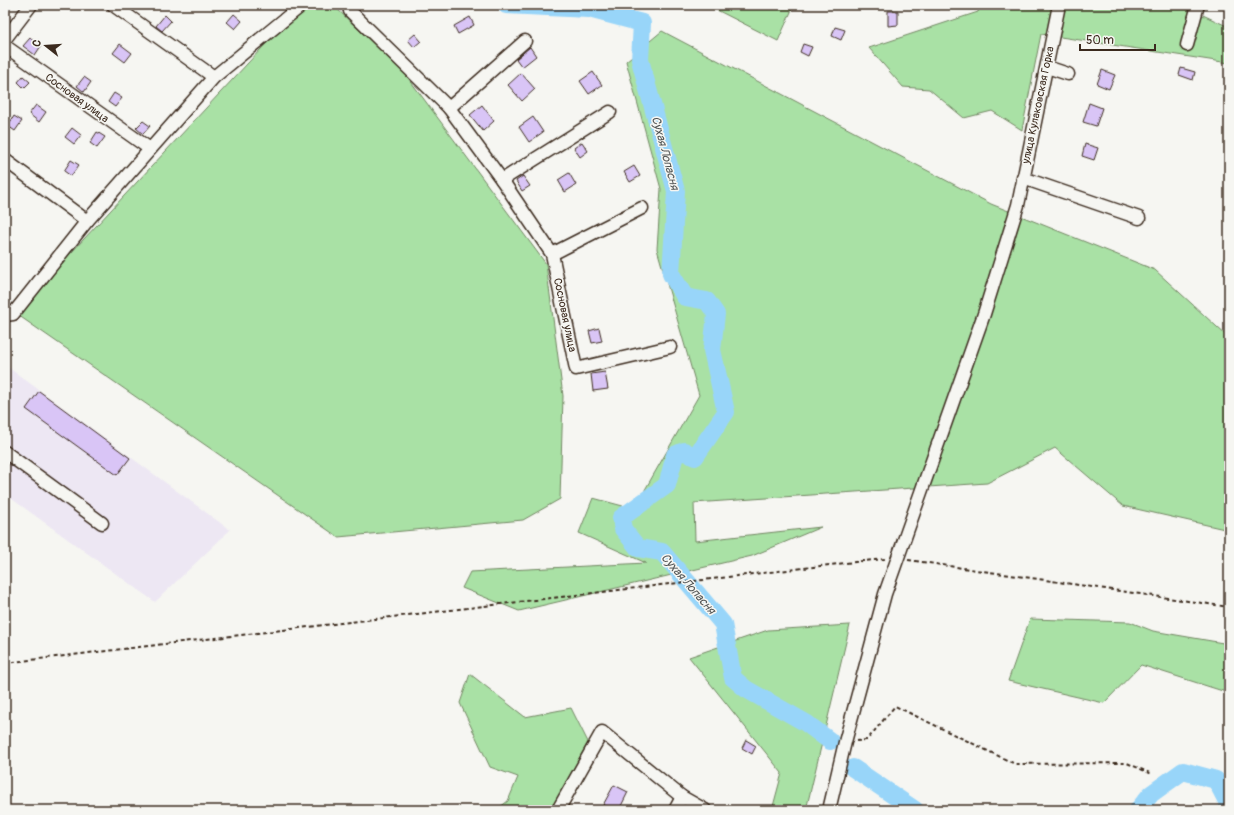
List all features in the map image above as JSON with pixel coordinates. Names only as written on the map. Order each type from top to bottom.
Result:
[{"type":"street","points":[[5,39],[31,5]]},
{"type":"street","points":[[113,5],[214,78]]},
{"type":"street","points":[[5,315],[14,314],[87,221],[214,78],[302,5]]},
{"type":"street","name":"Сосновая улица","points":[[349,5],[350,11],[449,108],[502,180],[552,254],[576,369],[670,347]]},
{"type":"street","name":"улица Кулаковская Горка","points":[[829,810],[845,742],[896,558],[984,314],[1018,205],[1059,5]]},
{"type":"street","points":[[1187,45],[1198,5]]},
{"type":"street","points":[[449,108],[525,41]]},
{"type":"street","name":"Сосновая улица","points":[[5,46],[150,150]]},
{"type":"street","points":[[1047,67],[1068,74]]},
{"type":"street","points":[[502,180],[610,112]]},
{"type":"street","points":[[5,160],[87,221]]},
{"type":"street","points":[[1023,178],[1139,218]]},
{"type":"street","points":[[552,254],[642,208]]},
{"type":"street","points":[[5,452],[102,523]]},
{"type":"street","points":[[558,810],[602,732],[682,797],[705,810]]},
{"type":"street","points":[[675,810],[682,797]]},
{"type":"path","points":[[5,663],[896,558],[1229,607]]},
{"type":"path","points":[[845,742],[867,740],[895,706],[1015,764],[1127,763],[1152,774]]},
{"type":"shaded area","points":[[5,365],[230,530],[155,602],[5,494]]},
{"type":"green space","points":[[302,5],[333,5],[406,75],[546,264],[563,396],[560,499],[523,520],[338,537],[15,313]]},
{"type":"green space","points":[[707,5],[794,5],[778,41]]},
{"type":"green space","points":[[980,5],[1181,5],[1229,27],[1229,63],[1041,34],[1022,130],[992,111],[964,118],[929,89],[903,87],[869,48],[978,12]]},
{"type":"green space","points":[[662,31],[991,204],[1155,270],[1229,338],[1229,530],[1123,506],[1055,448],[987,483],[694,503],[695,541],[821,527],[752,556],[519,611],[462,588],[470,572],[646,563],[579,533],[593,498],[634,509],[699,395],[657,249],[661,189],[626,61]]},
{"type":"green space","points":[[1030,619],[1130,622],[1153,631],[1229,644],[1229,693],[1141,665],[1104,703],[1008,681]]},
{"type":"green space","points":[[850,625],[806,810],[772,810],[782,773],[689,657],[768,630]]},
{"type":"green space","points":[[470,674],[525,717],[571,708],[588,742],[551,810],[496,810],[508,801],[518,777],[490,767],[460,703]]},
{"type":"building","points":[[888,11],[898,11],[898,25],[888,26]]},
{"type":"building","points":[[234,14],[242,21],[235,29],[227,22]]},
{"type":"building","points":[[165,15],[171,21],[162,31],[156,26]]},
{"type":"building","points":[[470,17],[474,25],[458,34],[454,26]]},
{"type":"building","points":[[835,27],[845,30],[841,40],[832,36]]},
{"type":"building","points":[[415,34],[421,41],[414,47],[408,40]]},
{"type":"building","points":[[30,38],[41,46],[35,55],[23,46]]},
{"type":"building","points":[[120,44],[132,53],[125,62],[113,53]]},
{"type":"building","points":[[803,44],[812,47],[808,56],[800,52]]},
{"type":"building","points":[[530,47],[536,56],[522,67],[516,59]]},
{"type":"building","points":[[1181,68],[1195,72],[1193,80],[1179,75]]},
{"type":"building","points":[[1102,70],[1115,75],[1109,89],[1097,84]]},
{"type":"building","points":[[593,72],[602,85],[589,94],[580,81]]},
{"type":"building","points":[[521,73],[535,89],[522,101],[508,85]]},
{"type":"building","points":[[23,76],[30,82],[24,88],[18,82]]},
{"type":"building","points":[[84,77],[91,82],[84,92],[77,86]]},
{"type":"building","points":[[114,93],[122,98],[115,107],[108,102]]},
{"type":"building","points":[[1089,103],[1102,108],[1096,126],[1083,122]]},
{"type":"building","points":[[36,105],[46,112],[39,122],[29,114]]},
{"type":"building","points":[[482,105],[494,121],[483,131],[470,115]]},
{"type":"building","points":[[14,116],[22,121],[15,131],[8,126]]},
{"type":"building","points":[[533,117],[543,132],[529,142],[519,127]]},
{"type":"building","points":[[143,121],[150,126],[143,134],[136,128]]},
{"type":"building","points":[[72,128],[81,135],[74,144],[65,137]]},
{"type":"building","points":[[97,132],[105,137],[97,148],[90,143]]},
{"type":"building","points":[[582,142],[588,151],[580,157],[574,148]]},
{"type":"building","points":[[1085,144],[1098,148],[1094,160],[1082,156]]},
{"type":"building","points":[[71,160],[79,165],[71,176],[64,171]]},
{"type":"building","points":[[634,166],[640,176],[630,182],[624,172]]},
{"type":"building","points":[[569,173],[576,185],[565,192],[558,180]]},
{"type":"building","points":[[523,176],[530,186],[522,191],[516,181]]},
{"type":"building","points":[[599,328],[602,341],[592,343],[589,331]]},
{"type":"building","points":[[605,372],[608,389],[593,391],[591,374]]},
{"type":"building","points":[[39,391],[130,458],[117,475],[26,409]]},
{"type":"building","points":[[746,740],[756,746],[752,754],[742,748]]},
{"type":"building","points":[[614,785],[628,792],[619,810],[613,810],[603,805]]},
{"type":"waterway","name":"Сухая Лопасня","points":[[506,5],[589,9],[642,23],[640,60],[676,191],[671,274],[685,297],[707,301],[716,314],[712,350],[726,412],[695,457],[684,451],[675,455],[667,485],[621,518],[623,529],[638,548],[662,552],[723,624],[733,678],[746,689],[806,723],[830,741]]},
{"type":"waterway","name":"Сухая Лопасня","points":[[853,768],[915,810]]},
{"type":"waterway","name":"Сухая Лопасня","points":[[1138,810],[1151,794],[1183,771],[1216,780],[1229,805]]}]
